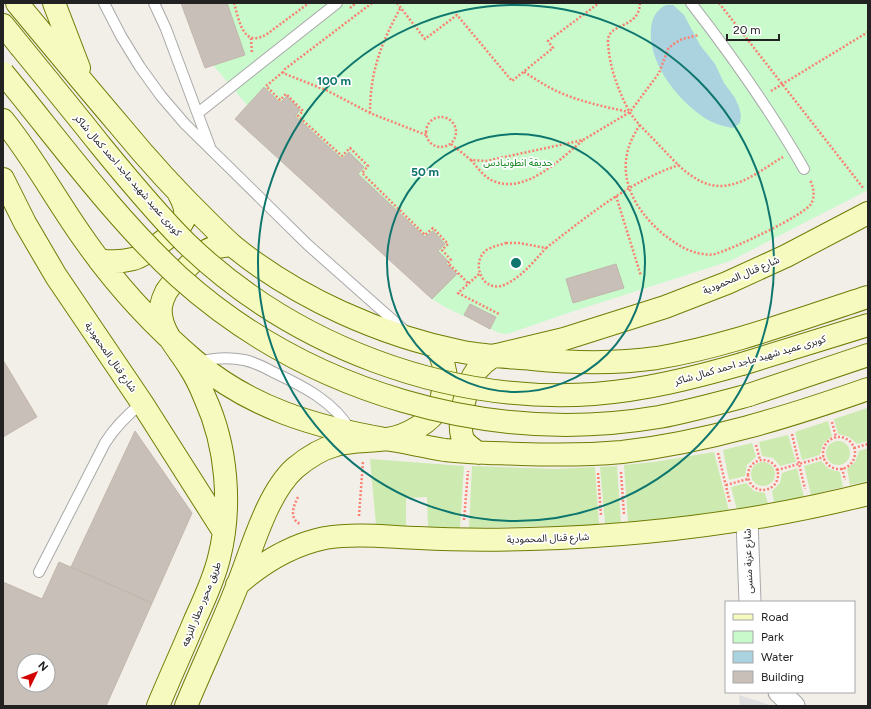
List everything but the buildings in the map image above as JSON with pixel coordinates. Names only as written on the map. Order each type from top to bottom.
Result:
[{"type":"main road","points":[[17,3],[145,157],[179,194],[232,245],[266,270],[301,292],[337,310],[376,326],[436,346],[464,352],[493,356],[587,363],[621,362],[688,352],[868,297]]},
{"type":"main road","points":[[54,3],[90,91]]},
{"type":"main road","name":"كوبرى عميد شهيد ماجد احمد كمال شاكر","points":[[3,25],[125,175],[158,213],[214,268],[274,311],[306,330],[373,360],[438,380],[481,388],[518,393],[555,395],[593,394],[668,384],[742,364],[868,325]]},
{"type":"main road","points":[[3,73],[116,211],[147,246],[180,278],[216,307],[253,332],[305,362],[346,381],[381,394],[453,414],[490,420],[542,424],[611,422],[658,417],[704,408],[868,355]]},
{"type":"main road","points":[[3,120],[99,260],[146,315],[196,362],[220,379],[244,394],[296,418],[352,433],[448,450],[473,458],[582,454],[620,452],[667,446],[713,436],[751,426],[868,390]]},
{"type":"main road","name":"شارع قنال المحمودية","points":[[3,179],[29,230],[56,276],[142,403],[224,532]]},
{"type":"main road","points":[[99,260],[117,261],[134,259],[143,255],[177,229],[183,222],[186,214],[179,194]]},
{"type":"main road","name":"شارع قنال المحمودية","points":[[493,356],[564,339],[679,301],[726,283],[786,256],[868,212]]},
{"type":"main road","points":[[172,340],[163,325],[161,317],[163,299],[166,291],[177,278],[206,251],[215,247],[232,245]]},
{"type":"main road","name":"طريق محور مطار النزهه","points":[[158,706],[212,583],[220,558],[224,532],[226,498],[224,464],[217,431],[203,393],[191,369],[172,340]]},
{"type":"main road","points":[[186,706],[269,505],[283,481],[307,458],[321,450],[337,444],[353,441],[388,439],[405,434],[421,425],[431,417],[439,406],[446,381],[445,368],[436,346]]},
{"type":"main road","points":[[473,458],[470,448],[460,431],[461,420],[470,381],[480,366],[493,356]]},
{"type":"main road","name":"شارع قنال المحمودية","points":[[237,585],[269,560],[287,551],[306,543],[332,538],[366,535],[475,540],[569,538],[647,533],[747,520],[868,494]]},
{"type":"street","name":"شارع عزبة منسى","points":[[747,520],[750,601]]},
{"type":"street","points":[[780,693],[794,706]]},
{"type":"lane","points":[[104,3],[121,36],[140,67],[161,96],[185,124],[308,245],[415,339]]},
{"type":"lane","points":[[154,3],[166,29],[211,149]]},
{"type":"lane","points":[[198,113],[337,3]]},
{"type":"lane","points":[[691,3],[729,52],[794,150],[804,169]]},
{"type":"lane","points":[[196,362],[213,358],[230,358],[246,361],[266,368],[302,387],[329,405],[346,422],[352,433]]},
{"type":"lane","points":[[39,572],[105,443],[127,414],[142,403]]},
{"type":"path","points":[[234,3],[245,33],[255,40],[261,38],[309,3]]},
{"type":"path","points":[[372,3],[285,69],[266,86],[280,100],[286,94],[303,111],[298,116],[342,156],[350,148],[368,166],[362,173],[426,235],[433,228],[448,244],[442,250],[451,260],[448,263],[468,284]]},
{"type":"path","points":[[397,3],[425,39],[457,15],[512,81],[553,48],[548,41],[599,3]]},
{"type":"path","points":[[640,3],[637,16],[633,20],[612,32],[608,38],[614,76],[630,112],[640,125],[679,165],[701,182],[710,185],[729,185],[746,179],[794,150]]},
{"type":"path","points":[[719,3],[864,189]]},
{"type":"path","points":[[370,113],[370,95],[377,59],[383,42],[401,7]]},
{"type":"path","points":[[760,98],[868,32]]},
{"type":"path","points":[[451,144],[471,160],[486,177],[496,182],[511,184],[534,177],[547,169],[584,140],[630,112],[659,73],[668,49],[682,39],[702,34]]},
{"type":"path","points":[[251,38],[252,55]]},
{"type":"path","points":[[283,72],[284,74],[328,91],[370,113],[426,135]]},
{"type":"path","points":[[524,72],[571,97],[593,104],[630,112]]},
{"type":"path","points":[[440,117],[449,119],[453,122],[457,132],[454,141],[445,147],[437,147],[429,141],[426,135],[426,130],[431,121],[440,117]]},
{"type":"path","points":[[640,125],[630,141],[626,155],[625,169],[628,187],[636,203],[654,226],[682,247],[701,254],[709,255],[745,242],[805,210],[812,200],[813,188],[804,169]]},
{"type":"path","points":[[471,160],[486,161],[584,140]]},
{"type":"path","points":[[546,248],[519,243],[506,243],[488,249],[482,254],[479,260],[479,274],[483,280],[489,284],[496,286],[503,285],[521,274],[546,248],[628,187],[658,172],[679,165]]},
{"type":"path","points":[[616,196],[641,276]]},
{"type":"path","points":[[479,274],[458,293],[499,314]]},
{"type":"path","points":[[831,419],[836,437]]},
{"type":"path","points":[[791,432],[806,491]]},
{"type":"path","points":[[836,437],[845,438],[849,440],[854,448],[854,458],[847,467],[836,469],[826,463],[824,457],[824,447],[831,439],[836,437]]},
{"type":"path","points":[[756,441],[760,460]]},
{"type":"path","points":[[854,448],[868,444]]},
{"type":"path","points":[[717,449],[731,506]]},
{"type":"path","points":[[359,518],[363,456]]},
{"type":"path","points":[[777,470],[824,457]]},
{"type":"path","points":[[464,523],[473,458]]},
{"type":"path","points":[[760,460],[770,462],[775,465],[777,470],[776,482],[767,490],[755,488],[748,479],[750,467],[754,462],[760,460]]},
{"type":"path","points":[[597,466],[601,519]]},
{"type":"path","points":[[621,472],[624,518]]},
{"type":"path","points":[[726,485],[748,479]]},
{"type":"path","points":[[299,495],[294,504],[292,514],[295,522],[302,525]]},
{"type":"shaded area","points":[[739,695],[773,706],[740,706]]},
{"type":"green space","name":"حديقة انطونيادس","points":[[181,3],[868,3],[868,190],[730,261],[507,334],[499,333],[445,307],[432,299],[235,119],[247,105],[213,65],[205,68]]},
{"type":"green space","points":[[867,408],[868,441],[857,444],[849,437],[838,434],[834,419]]},
{"type":"green space","points":[[828,421],[832,436],[823,444],[820,455],[802,460],[795,432]]},
{"type":"green space","points":[[788,435],[796,462],[780,466],[773,458],[762,456],[759,442]]},
{"type":"green space","points":[[838,441],[846,445],[850,453],[846,461],[838,465],[830,461],[826,453],[830,445]]},
{"type":"green space","points":[[752,443],[756,457],[747,465],[745,476],[729,480],[723,450]]},
{"type":"green space","points":[[868,448],[868,481],[850,485],[847,469],[855,462],[859,451]]},
{"type":"green space","points":[[714,452],[729,511],[696,517],[628,523],[624,465],[654,462]]},
{"type":"green space","points":[[370,459],[464,466],[460,528],[428,527],[427,497],[406,498],[406,526],[376,525]]},
{"type":"green space","points":[[821,461],[829,469],[840,472],[843,487],[811,495],[804,466]]},
{"type":"green space","points":[[763,462],[772,465],[775,474],[772,483],[763,486],[754,483],[751,474],[754,465]]},
{"type":"green space","points":[[472,466],[554,469],[595,467],[599,525],[469,528]]},
{"type":"green space","points":[[617,466],[621,523],[605,524],[600,467]]},
{"type":"green space","points":[[797,468],[804,497],[774,502],[772,491],[780,483],[782,473]]},
{"type":"green space","points":[[746,483],[754,491],[765,493],[768,504],[737,510],[731,487]]},
{"type":"water","points":[[666,5],[673,5],[684,15],[700,45],[715,64],[724,83],[735,98],[741,116],[740,123],[733,128],[709,121],[692,108],[674,89],[659,66],[651,41],[651,29],[652,21],[655,15]]}]
